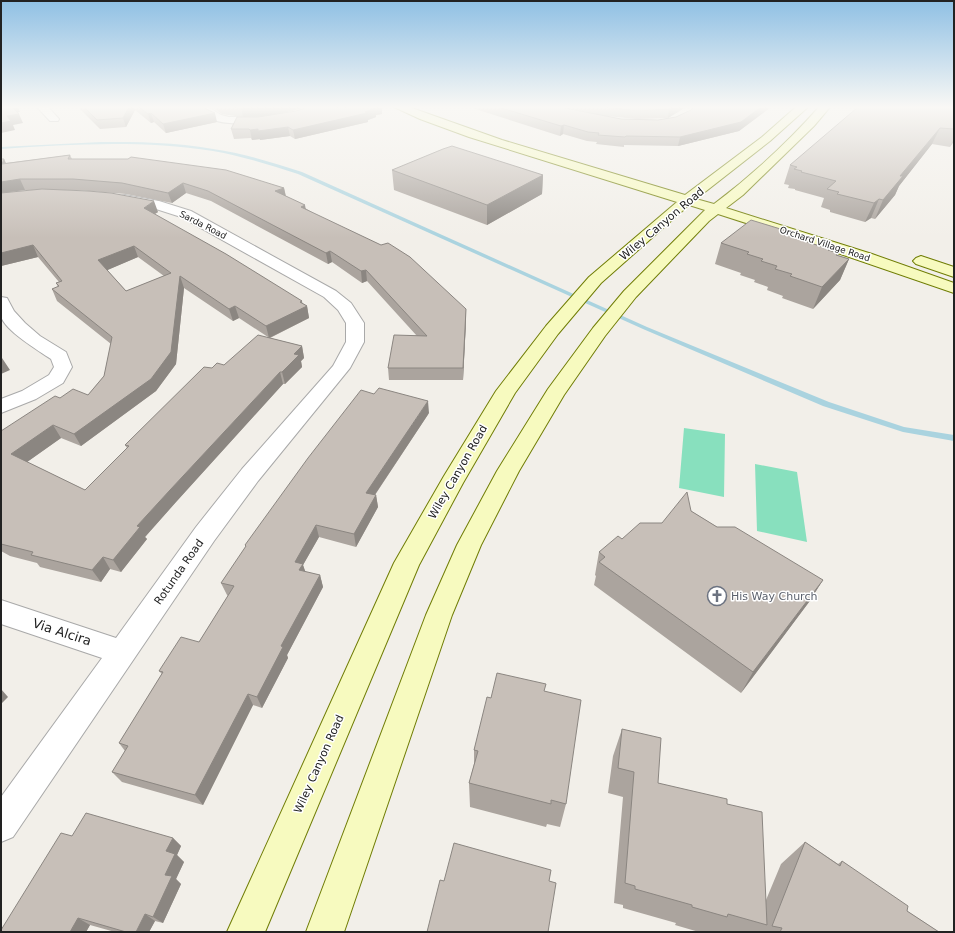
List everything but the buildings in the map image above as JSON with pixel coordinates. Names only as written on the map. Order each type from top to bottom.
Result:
[{"type":"main road","name":"Orchard Village Road","points":[[529,151],[721,204],[817,226]]},
{"type":"main road","name":"Orchard Village Road","points":[[553,151],[692,196]]},
{"type":"main road","name":"Wiley Canyon Road","points":[[246,932],[407,563],[452,482],[506,391],[564,316],[595,280],[692,196],[751,151]]},
{"type":"main road","name":"Wiley Canyon Road","points":[[325,932],[439,615],[469,545],[508,471],[555,393],[599,332],[630,294],[721,204],[738,192],[782,151]]},
{"type":"main road","name":"Orchard Village Road","points":[[721,204],[954,288]]},
{"type":"main road","points":[[909,257],[954,272]]},
{"type":"street","name":"Sarda Road","points":[[112,198],[159,205],[186,214],[330,294],[345,307],[355,323]]},
{"type":"street","points":[[1,302],[6,314],[25,334],[60,356],[63,367],[56,379],[28,395],[1,407]]},
{"type":"street","name":"Rotunda Road","points":[[1,825],[205,534],[250,475],[341,368],[356,342],[355,323]]},
{"type":"street","name":"Via Alcira","points":[[1,612],[122,652]]},
{"type":"green space","points":[[684,428],[725,434],[724,497],[679,488]]},
{"type":"green space","points":[[755,464],[797,472],[807,542],[757,531]]},
{"type":"waterway","points":[[217,151],[251,158],[300,173],[645,328],[826,404],[903,429],[954,438]]},
{"type":"place","name":"His Way Church","points":[[717,596]]}]
